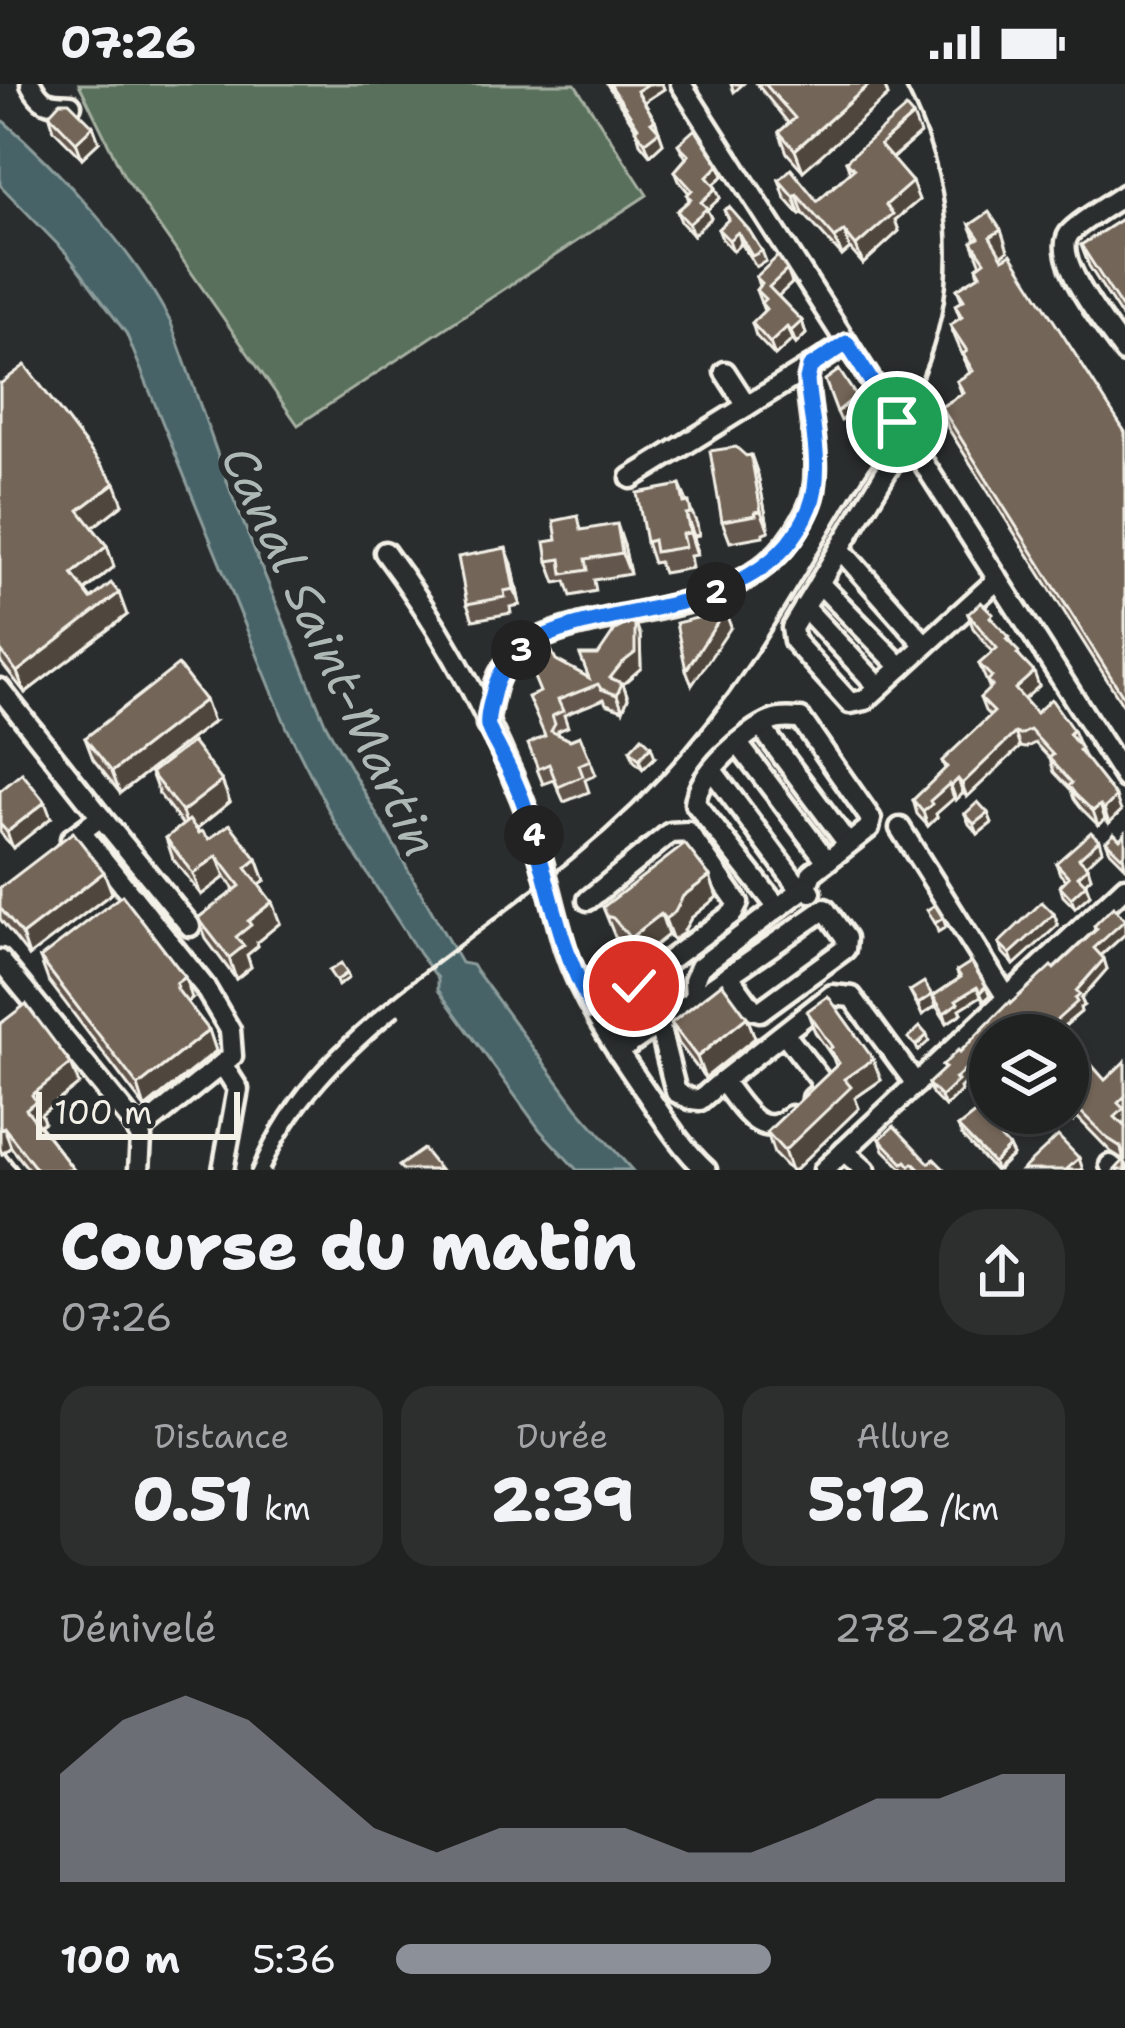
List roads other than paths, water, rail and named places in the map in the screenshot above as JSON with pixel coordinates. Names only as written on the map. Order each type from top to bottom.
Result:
[{"type":"street","points":[[31,84],[38,98],[49,104],[71,105]]},
{"type":"street","points":[[682,84],[1125,778]]},
{"type":"street","points":[[1125,194],[1069,234],[1065,250],[1072,276],[1125,353]]},
{"type":"street","points":[[631,478],[847,343]]},
{"type":"street","points":[[488,725],[500,674],[507,662],[533,642],[567,628],[704,597],[742,581],[778,555],[810,507],[815,487],[810,367]]},
{"type":"street","points":[[725,372],[747,406]]},
{"type":"street","points":[[907,437],[792,628],[794,641],[850,703],[866,700],[997,580]]},
{"type":"street","points":[[840,549],[925,645]]},
{"type":"street","points":[[385,552],[433,619],[488,725],[524,805],[566,951],[593,1009],[670,1129],[706,1170]]},
{"type":"street","points":[[819,583],[901,667]]},
{"type":"street","points":[[804,608],[879,687]]},
{"type":"street","points":[[0,689],[190,926]]},
{"type":"street","points":[[695,1000],[694,980],[700,967],[778,908],[804,888],[812,873],[868,828],[871,819],[800,719],[784,718],[761,727],[722,757],[697,790],[695,803],[778,908]]},
{"type":"street","points":[[761,727],[848,844]]},
{"type":"street","points":[[739,745],[827,860]]},
{"type":"street","points":[[712,770],[846,938],[845,949],[760,1011],[753,1010],[729,976]]},
{"type":"street","points":[[49,856],[100,817]]},
{"type":"street","points":[[900,828],[1007,998]]},
{"type":"street","points":[[81,832],[204,986],[230,1030],[232,1056],[137,1132]]},
{"type":"street","points":[[588,900],[670,833],[688,832],[738,903],[733,913],[651,974],[593,1009]]},
{"type":"street","points":[[824,1170],[1125,887]]},
{"type":"street","points":[[619,1052],[825,909]]},
{"type":"street","points":[[0,960],[141,1138],[139,1170]]},
{"type":"street","points":[[827,962],[839,978],[841,994]]},
{"type":"street","points":[[659,1025],[676,1093],[700,1100],[832,995],[841,994],[852,997],[916,1084]]},
{"type":"street","points":[[722,1081],[758,1124],[770,1128],[782,1124],[819,1093],[822,1082],[784,1033]]},
{"type":"street","points":[[222,1064],[238,1089],[224,1170]]},
{"type":"street","points":[[844,1151],[865,1170]]},
{"type":"water","points":[[0,118],[94,213],[156,296],[171,323],[232,495],[326,725],[461,963],[472,965],[577,1108],[632,1170],[577,1170],[540,1130],[438,990],[438,978],[335,823],[287,728],[126,333],[67,254],[0,185]]},
{"type":"railway","points":[[251,1170],[283,1110],[346,1037],[575,856],[670,765],[751,661],[898,423],[935,340],[947,265],[942,191],[904,84]]},
{"type":"railway","points":[[270,1170],[295,1125],[325,1086],[398,1016]]},
{"type":"railway","points":[[4,1152],[18,1170]]},
{"type":"water label","name":"Canal Saint-Martin","points":[[330,651]]}]
